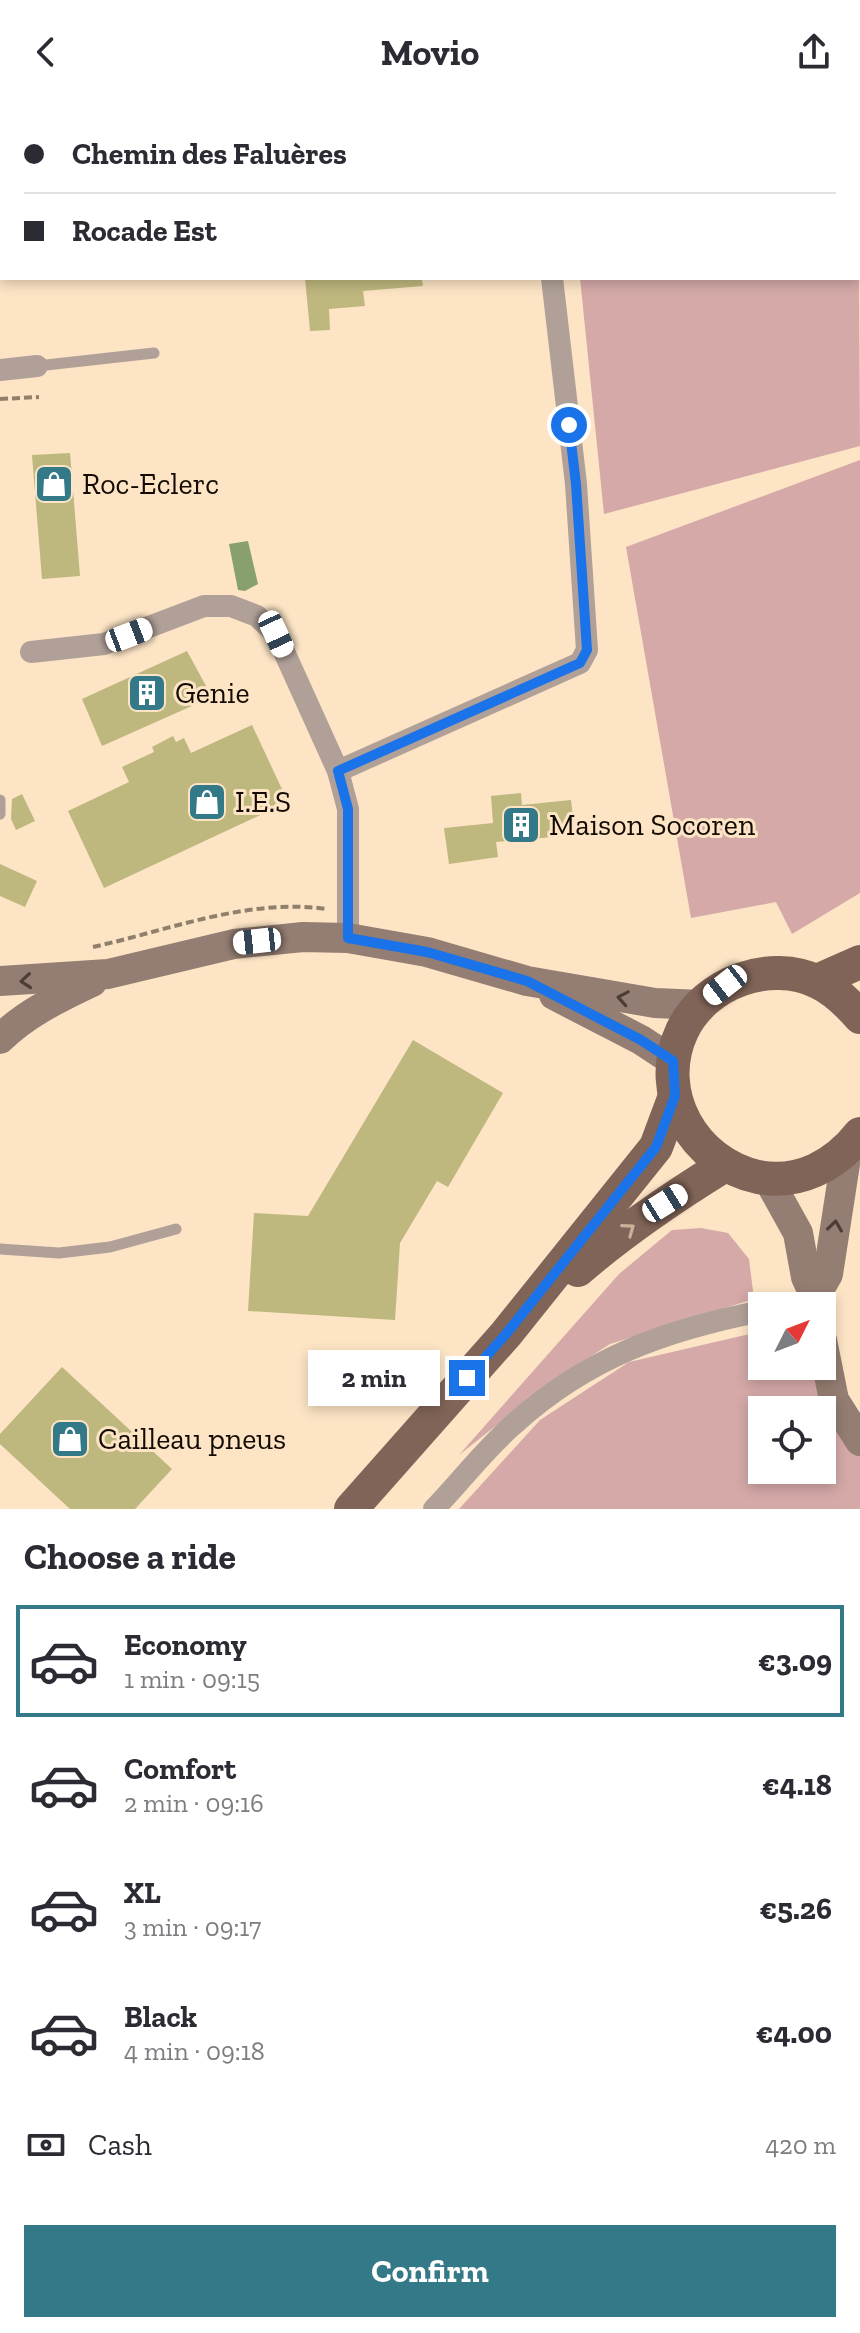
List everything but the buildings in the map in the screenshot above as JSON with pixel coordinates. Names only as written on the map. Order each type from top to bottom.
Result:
[{"type":"main road","points":[[817,981],[860,962]]},
{"type":"main road","points":[[853,1143],[823,1167],[796,1177],[768,1179],[725,1165],[700,1146],[683,1121],[675,1096],[673,1061],[682,1031],[701,1005],[725,985],[755,974],[787,973],[817,981],[843,998],[860,1017]]},
{"type":"main road","points":[[351,1509],[506,1334],[656,1147],[675,1096]]},
{"type":"main road","points":[[506,1334],[610,1242],[725,1165]]},
{"type":"street","points":[[338,771],[580,663],[587,650],[576,484],[552,280]]},
{"type":"street","points":[[0,370],[37,366]]},
{"type":"street","points":[[31,652],[104,644],[204,606],[231,606],[257,616],[276,634],[338,771],[348,809],[348,938]]},
{"type":"street","points":[[0,981],[108,974],[234,944],[303,937],[348,938],[427,952],[527,981],[655,1003],[701,1005]]},
{"type":"street","points":[[0,1039],[15,1024],[50,1002],[108,974]]},
{"type":"street","points":[[527,981],[641,1040],[673,1061]]},
{"type":"street","points":[[820,1292],[828,1274],[853,1143]]},
{"type":"street","points":[[768,1179],[798,1233],[811,1292]]},
{"type":"street","points":[[434,1509],[513,1424],[577,1375],[612,1355],[705,1322],[748,1314]]},
{"type":"street","points":[[830,1380],[834,1400],[860,1441]]},
{"type":"lane","points":[[37,366],[154,353]]},
{"type":"lane","points":[[0,800],[0,814]]},
{"type":"lane","points":[[0,1249],[59,1253],[110,1247],[176,1229]]},
{"type":"path","points":[[0,399],[39,397]]},
{"type":"shaded area","points":[[580,280],[859,280],[860,446],[604,514]]},
{"type":"shaded area","points":[[860,460],[860,893],[792,934],[776,902],[691,918],[626,547]]},
{"type":"shaded area","points":[[248,541],[258,584],[245,591],[238,590],[229,544]]},
{"type":"shaded area","points":[[701,1228],[728,1233],[749,1259],[753,1292],[748,1292],[748,1301],[610,1344],[552,1381],[459,1455],[619,1274],[672,1230]]},
{"type":"shaded area","points":[[748,1334],[748,1380],[831,1380],[860,1425],[860,1509],[459,1509],[540,1420],[629,1362]]},
{"type":"place","name":"Roc-Eclerc","points":[[54,484]]},
{"type":"place","name":"Genie","points":[[147,693]]},
{"type":"place","name":"I.E.S","points":[[207,802]]},
{"type":"place","name":"Maison Socoren","points":[[521,825]]},
{"type":"place","name":"Cailleau pneus","points":[[70,1439]]},
{"type":"route","points":[[467,1378],[656,1147],[675,1096],[673,1061],[641,1040],[527,981],[427,952],[348,938],[348,809],[338,771],[580,663],[587,650],[569,425]]}]
